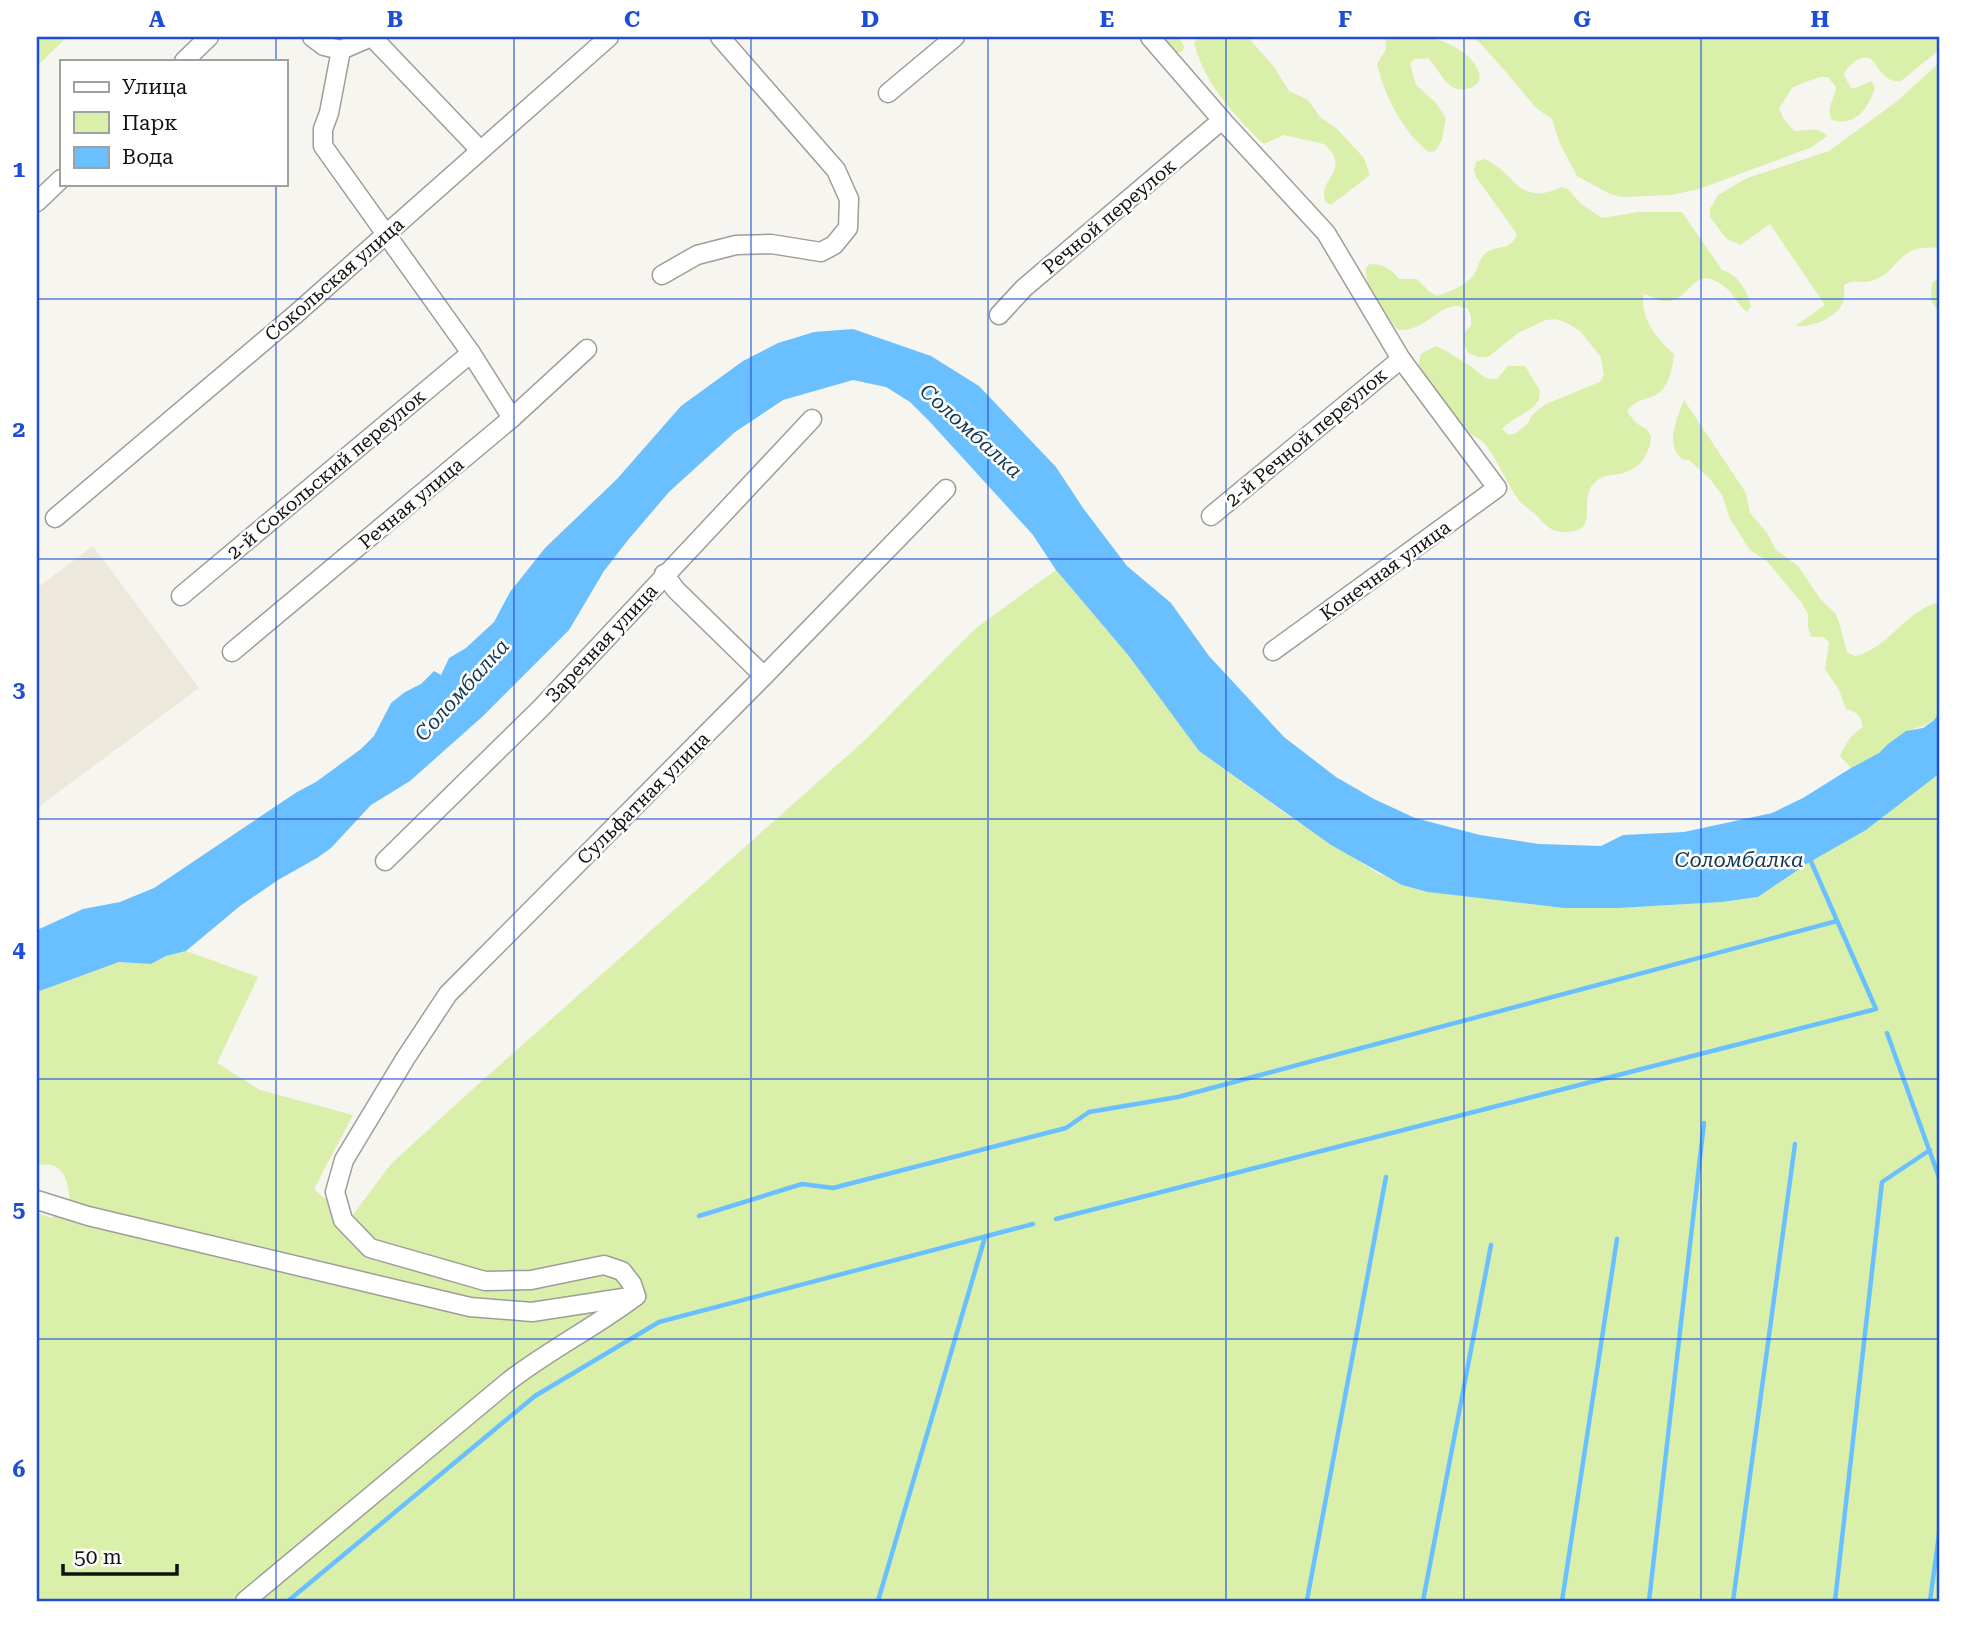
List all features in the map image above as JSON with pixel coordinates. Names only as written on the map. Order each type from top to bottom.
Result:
[{"type":"street","points":[[185,60],[209,37]]},
{"type":"street","points":[[312,37],[324,46],[341,50],[371,37],[480,150]]},
{"type":"street","name":"Сокольская улица","points":[[55,518],[276,331],[610,37]]},
{"type":"street","points":[[662,275],[697,255],[736,245],[771,244],[821,251],[834,245],[848,228],[849,199],[836,170],[720,37]]},
{"type":"street","points":[[888,93],[955,37]]},
{"type":"street","points":[[1150,37],[1326,233],[1401,359]]},
{"type":"street","points":[[341,50],[329,113],[323,129],[323,146],[471,353],[512,418]]},
{"type":"street","name":"Речной переулок","points":[[999,315],[1024,288],[1222,120]]},
{"type":"street","points":[[37,202],[60,180]]},
{"type":"street","name":"Речная улица","points":[[232,652],[512,418],[587,349]]},
{"type":"street","name":"2-й Сокольский переулок","points":[[181,596],[471,353]]},
{"type":"street","name":"Конечная улица","points":[[1273,651],[1496,488],[1401,359]]},
{"type":"street","name":"2-й Речной переулок","points":[[1211,516],[1401,359]]},
{"type":"street","name":"Заречная улица","points":[[385,861],[542,707],[813,419]]},
{"type":"street","name":"Сульфатная улица","points":[[636,1296],[632,1284],[622,1271],[604,1265],[531,1280],[485,1281],[370,1248],[343,1220],[335,1192],[344,1160],[448,994],[946,489]]},
{"type":"street","points":[[664,575],[764,676]]},
{"type":"street","points":[[37,1200],[88,1216],[470,1307],[533,1312],[636,1296]]},
{"type":"street","points":[[245,1601],[509,1381],[636,1296]]},
{"type":"shaded area","points":[[93,546],[199,688],[37,808],[37,588]]},
{"type":"green space","points":[[42,37],[67,37],[37,66],[37,42]]},
{"type":"green space","points":[[1161,37],[1178,37],[1184,46],[1183,51],[1177,53]]},
{"type":"green space","points":[[1201,37],[1248,37],[1274,67],[1289,91],[1308,100],[1320,117],[1336,128],[1364,158],[1370,175],[1331,205],[1326,202],[1325,187],[1335,168],[1332,153],[1324,144],[1284,135],[1264,144],[1259,140],[1211,83],[1194,42]]},
{"type":"green space","points":[[1385,37],[1429,37],[1458,49],[1476,66],[1480,78],[1478,82],[1471,88],[1456,89],[1428,58],[1414,59],[1410,64],[1416,85],[1435,102],[1446,118],[1442,140],[1435,151],[1429,152],[1411,134],[1384,88],[1377,64],[1386,49]]},
{"type":"green space","points":[[1471,37],[1940,37],[1940,49],[1901,81],[1890,80],[1870,58],[1854,62],[1844,75],[1851,88],[1872,81],[1875,88],[1864,109],[1847,121],[1832,120],[1830,107],[1836,87],[1828,77],[1819,77],[1793,87],[1779,108],[1783,118],[1794,131],[1816,130],[1827,136],[1812,147],[1699,189],[1671,195],[1622,197],[1610,194],[1577,176],[1560,144],[1552,119],[1536,108],[1480,43]]},
{"type":"green space","points":[[1940,62],[1940,248],[1914,250],[1881,277],[1844,285],[1843,302],[1835,313],[1816,324],[1795,326],[1825,305],[1770,224],[1740,245],[1726,238],[1710,217],[1710,209],[1718,195],[1747,178],[1829,151],[1896,102]]},
{"type":"green space","points":[[1484,159],[1526,191],[1535,193],[1562,187],[1568,189],[1581,204],[1602,218],[1638,212],[1682,212],[1722,270],[1733,275],[1741,284],[1751,306],[1747,312],[1725,287],[1707,278],[1700,279],[1678,298],[1670,301],[1644,294],[1644,310],[1651,327],[1674,354],[1671,373],[1662,390],[1635,403],[1627,411],[1640,426],[1647,429],[1651,437],[1642,461],[1626,472],[1599,479],[1592,486],[1588,494],[1584,525],[1579,530],[1557,531],[1520,501],[1485,444],[1464,428],[1434,392],[1420,369],[1419,359],[1421,354],[1436,346],[1484,377],[1492,379],[1497,379],[1508,366],[1525,366],[1540,391],[1539,400],[1531,409],[1502,429],[1509,435],[1528,423],[1532,415],[1546,404],[1600,382],[1604,375],[1601,357],[1580,331],[1556,319],[1546,320],[1518,333],[1488,357],[1478,357],[1468,353],[1464,342],[1465,332],[1471,326],[1468,309],[1450,307],[1419,325],[1399,330],[1385,313],[1367,280],[1366,270],[1369,264],[1378,265],[1389,269],[1399,279],[1417,279],[1437,296],[1469,280],[1486,253],[1511,244],[1517,234],[1476,177],[1476,162]]},
{"type":"green space","points":[[1940,277],[1940,315],[1931,300],[1932,283]]},
{"type":"green space","points":[[1684,400],[1746,493],[1750,513],[1767,533],[1776,550],[1798,566],[1821,600],[1835,613],[1847,652],[1855,656],[1867,652],[1917,613],[1940,602],[1940,712],[1931,722],[1903,734],[1876,755],[1851,768],[1840,756],[1849,739],[1863,727],[1858,715],[1846,709],[1839,690],[1825,669],[1829,642],[1823,637],[1811,637],[1808,614],[1801,602],[1766,560],[1750,550],[1730,519],[1722,495],[1710,479],[1689,460],[1683,460],[1677,454],[1673,439]]},
{"type":"green space","points":[[1056,570],[1128,655],[1199,751],[1285,813],[1379,874],[1456,895],[1564,908],[1619,908],[1722,902],[1758,897],[1940,773],[1940,1601],[37,1601],[37,1213],[51,1218],[70,1203],[66,1180],[59,1169],[46,1164],[37,1166],[37,992],[119,962],[151,964],[166,956],[186,951],[258,977],[217,1063],[260,1090],[353,1115],[314,1189],[349,1220],[391,1164],[864,741],[976,628]]},
{"type":"water","name":"Соломбалка","points":[[853,329],[931,356],[979,386],[1056,467],[1127,566],[1171,603],[1209,656],[1284,737],[1336,777],[1415,818],[1480,835],[1539,844],[1601,846],[1623,835],[1684,832],[1772,813],[1879,753],[1906,731],[1923,728],[1940,712],[1940,773],[1866,830],[1808,863],[1758,897],[1722,902],[1619,908],[1564,908],[1428,892],[1402,885],[1331,845],[1199,751],[1128,655],[1056,570],[1033,535],[930,422],[910,402],[886,387],[853,380],[783,400],[735,432],[669,492],[628,540],[604,571],[569,630],[482,717],[410,781],[371,805],[331,848],[240,906],[186,951],[166,956],[151,964],[119,962],[37,992],[37,930],[83,909],[120,902],[154,888],[316,782],[361,749],[374,736],[391,703],[421,684],[434,671],[441,675],[449,658],[466,648],[494,622],[510,592],[545,548],[617,479],[681,406],[743,361],[778,343],[814,332]]},
{"type":"waterway","points":[[1056,1219],[1876,1009],[1809,857]]},
{"type":"waterway","points":[[699,1216],[802,1184],[833,1188],[1066,1128],[1089,1112],[1178,1097],[1837,921]]},
{"type":"waterway","points":[[1887,1033],[1940,1180]]},
{"type":"waterway","points":[[1649,1601],[1704,1123]]},
{"type":"waterway","points":[[1733,1601],[1795,1144]]},
{"type":"waterway","points":[[1835,1601],[1882,1182],[1930,1150]]},
{"type":"waterway","points":[[1307,1600],[1386,1177]]},
{"type":"waterway","points":[[288,1601],[535,1396],[659,1322],[1033,1224]]},
{"type":"waterway","points":[[878,1601],[985,1237]]},
{"type":"waterway","points":[[1562,1601],[1617,1239]]},
{"type":"waterway","points":[[1423,1601],[1491,1245]]},
{"type":"waterway","points":[[1930,1601],[1940,1527]]}]
